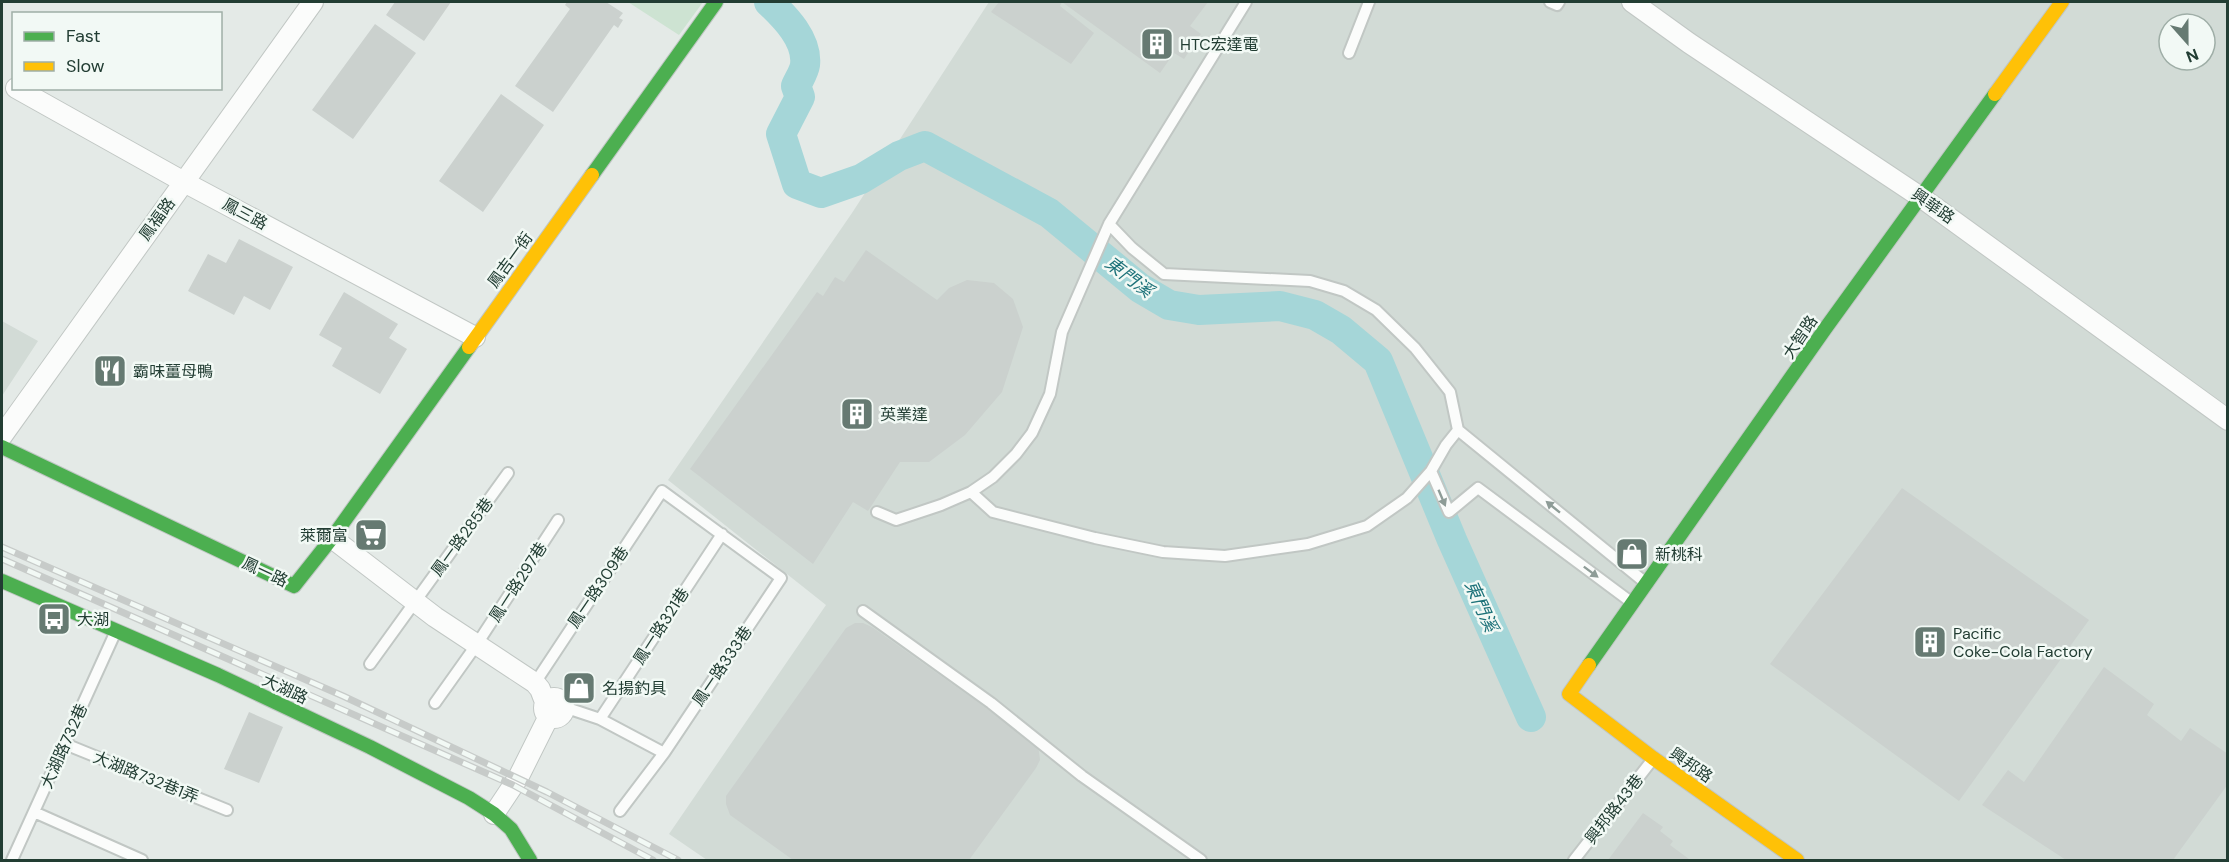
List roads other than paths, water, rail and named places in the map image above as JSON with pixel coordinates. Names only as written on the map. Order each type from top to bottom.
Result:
[{"type":"street","name":"鳳福路","points":[[2,436],[313,2]]},
{"type":"street","name":"鳳吉一街","points":[[332,538],[716,2]]},
{"type":"street","name":"興華路","points":[[1632,2],[1689,43],[1922,198],[2228,420]]},
{"type":"street","name":"大智路","points":[[1569,694],[1825,329],[2062,2]]},
{"type":"street","name":"鳳三路","points":[[19,90],[184,182],[476,337]]},
{"type":"street","name":"鳳一路","points":[[2,447],[294,586],[332,538]]},
{"type":"street","points":[[332,538],[416,602],[535,683],[553,708],[518,778],[494,814]]},
{"type":"street","name":"大湖路","points":[[2,581],[218,675],[370,747],[469,798],[512,829],[530,861]]},
{"type":"street","name":"興邦路","points":[[1569,694],[1653,758],[1797,861]]},
{"type":"lane","points":[[877,512],[896,520],[941,505],[971,492],[993,477],[1017,454],[1032,433],[1050,394],[1062,332],[1109,225],[1246,2]]},
{"type":"lane","points":[[1349,53],[1369,2]]},
{"type":"lane","points":[[1550,2],[1557,5],[1559,2]]},
{"type":"lane","points":[[1109,225],[1132,248],[1164,274],[1311,281],[1344,291],[1376,310],[1415,348],[1450,392],[1458,430],[1647,584]]},
{"type":"lane","points":[[971,492],[993,512],[1095,538],[1163,552],[1225,556],[1308,544],[1367,526],[1407,498],[1431,472],[1446,445],[1458,430]]},
{"type":"lane","points":[[1431,472],[1449,512],[1478,488],[1633,603]]},
{"type":"lane","name":"鳳一路285巷","points":[[370,664],[508,473]]},
{"type":"lane","name":"鳳一路309巷","points":[[535,683],[662,491],[722,534]]},
{"type":"lane","name":"鳳一路297巷","points":[[435,703],[477,644],[558,520]]},
{"type":"lane","name":"鳳一路333巷","points":[[664,753],[781,578],[722,534]]},
{"type":"lane","name":"鳳一路321巷","points":[[600,719],[722,534]]},
{"type":"lane","points":[[863,611],[991,704],[1082,776],[1201,861]]},
{"type":"lane","name":"大湖路732巷","points":[[12,861],[116,631]]},
{"type":"lane","points":[[553,708],[600,719],[664,753],[620,811]]},
{"type":"lane","name":"大湖路732巷1弄","points":[[65,744],[227,810]]},
{"type":"lane","name":"興邦路43巷","points":[[1574,861],[1653,758]]},
{"type":"lane","points":[[34,812],[136,859]]},
{"type":"waterway","name":"東門溪","points":[[769,2],[794,30],[805,56],[804,68],[796,86],[800,97],[781,134],[797,184],[821,193],[861,179],[899,156],[925,146],[1049,213],[1140,288],[1169,305],[1199,310],[1280,306],[1315,315],[1341,330],[1378,361],[1452,540],[1531,717]]},
{"type":"railway","points":[[2,547],[343,696],[547,792],[678,860]]},
{"type":"railway","points":[[2,559],[513,785],[653,860]]},
{"type":"place","name":"HTC宏達電","points":[[1157,44]]},
{"type":"place","name":"霸味薑母鴨","points":[[110,371]]},
{"type":"place","name":"英業達","points":[[857,414]]},
{"type":"place","name":"萊爾富","points":[[371,535]]},
{"type":"place","name":"新桃科","points":[[1632,554]]},
{"type":"place","name":"大湖","points":[[54,619]]},
{"type":"place","name":"Pacific Coke-Cola Factory","points":[[1930,642]]},
{"type":"place","name":"名揚釣具","points":[[579,688]]}]
